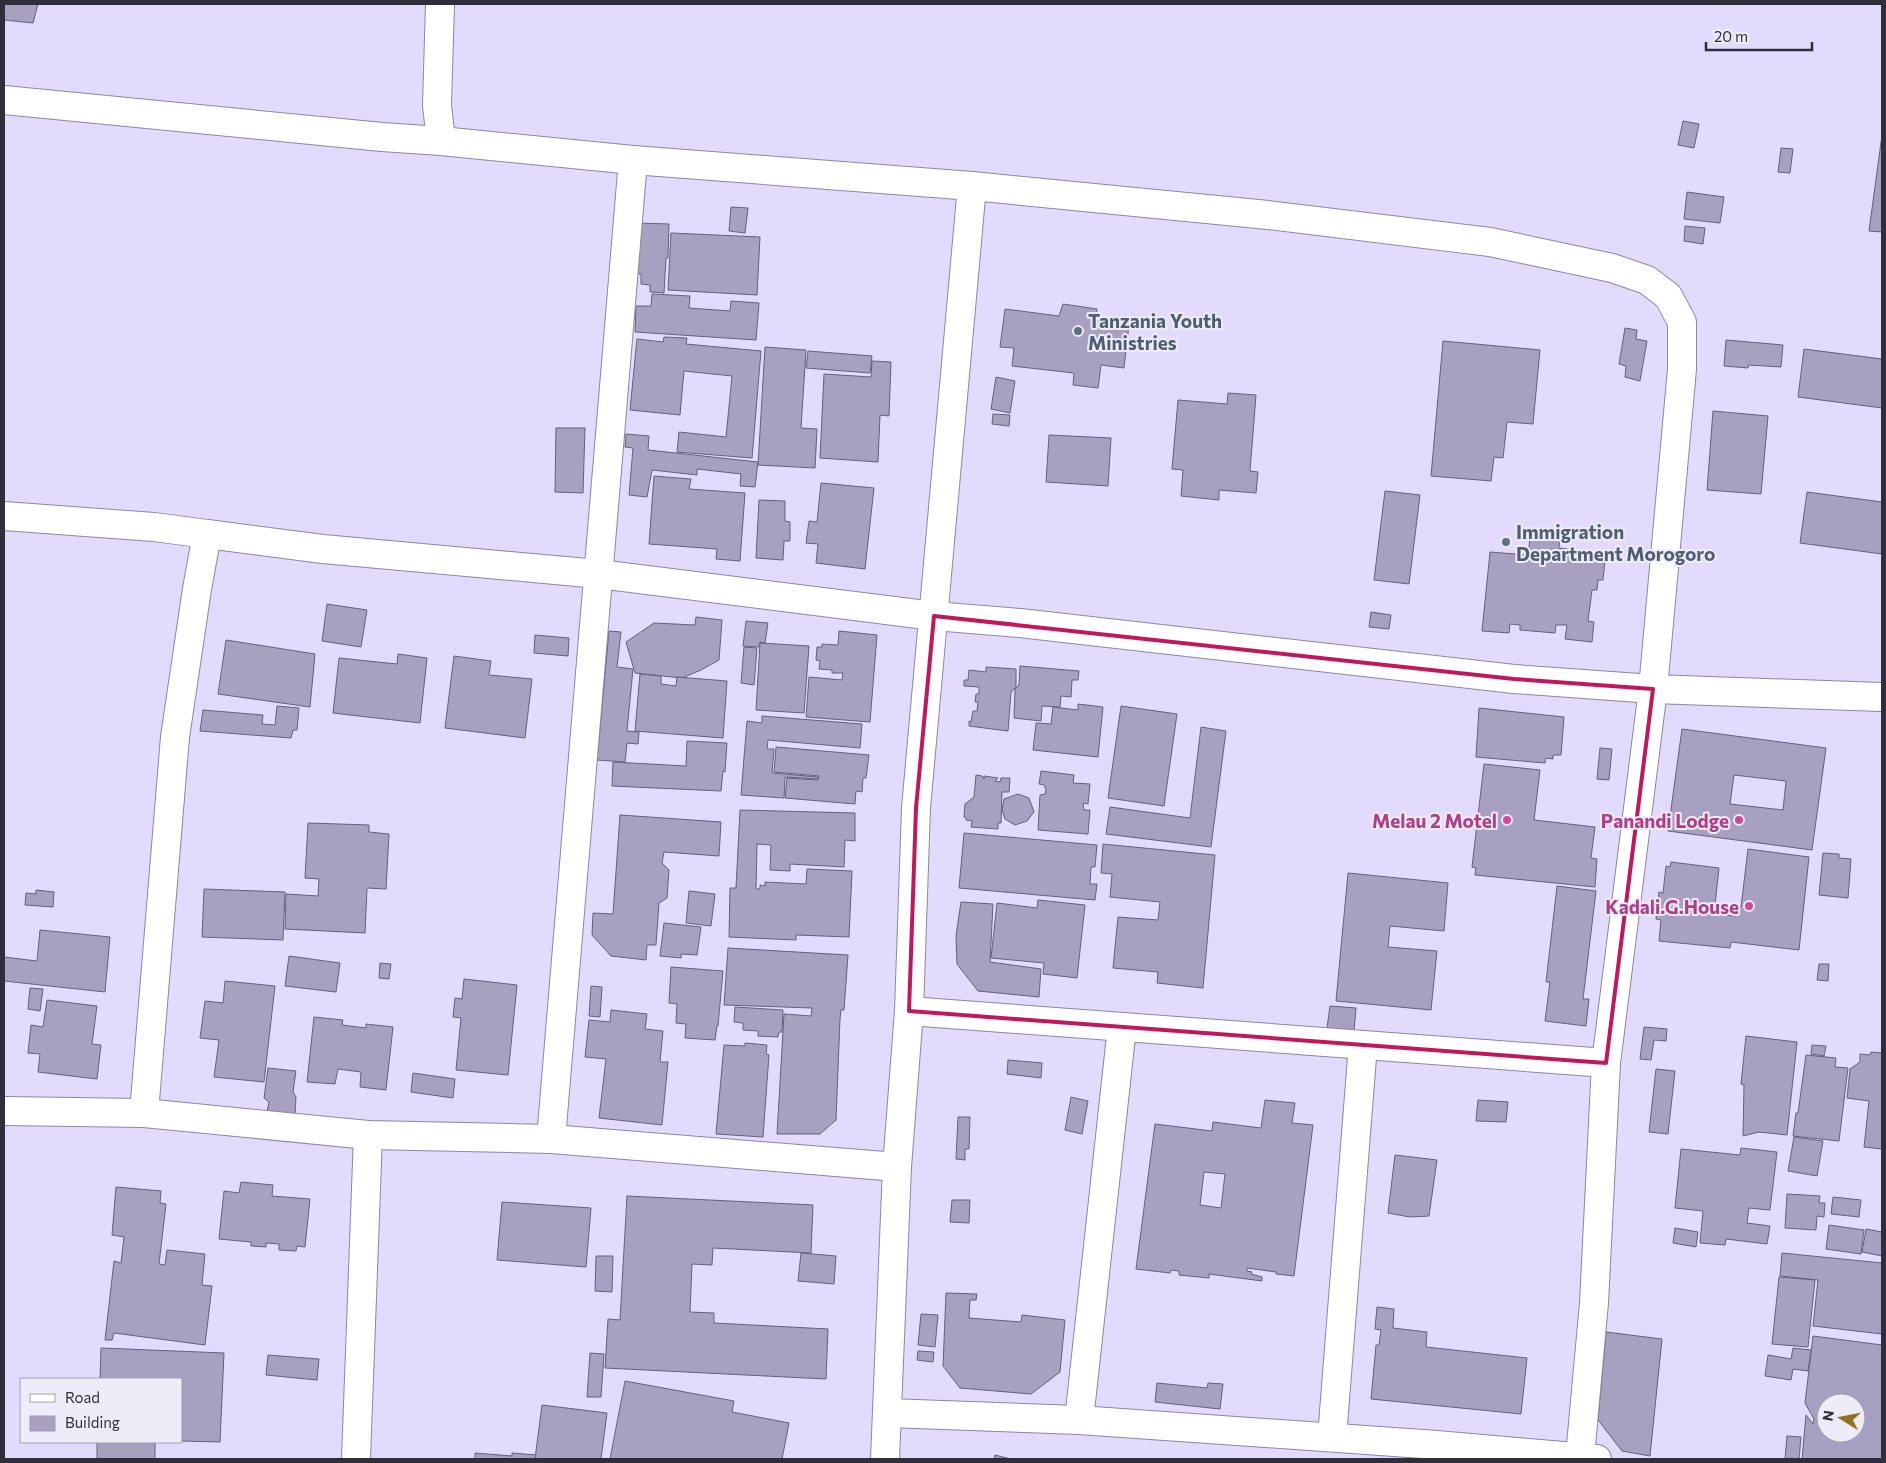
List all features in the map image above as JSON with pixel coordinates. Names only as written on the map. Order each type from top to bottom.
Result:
[{"type":"street","points":[[440,4],[437,105],[441,141]]},
{"type":"street","points":[[4,100],[634,160],[972,186],[1268,215],[1490,242],[1612,268],[1647,280],[1668,296],[1682,322],[1682,369],[1654,689],[1606,1063],[1588,1458],[1332,1437],[1079,1420],[888,1413]]},
{"type":"street","points":[[552,1139],[634,160]]},
{"type":"street","points":[[885,1459],[897,1167],[909,1011],[916,808],[972,186]]},
{"type":"street","points":[[4,516],[154,527],[322,549],[599,574],[934,616],[1020,623],[1514,679],[1654,689],[1882,697]]},
{"type":"street","points":[[144,1113],[175,737],[207,534]]},
{"type":"street","points":[[909,1011],[1606,1063]]},
{"type":"street","points":[[1079,1420],[1122,1027]]},
{"type":"street","points":[[1332,1437],[1363,1045]]},
{"type":"street","points":[[4,1111],[144,1113],[368,1136],[552,1139],[897,1167]]},
{"type":"street","points":[[356,1459],[368,1136]]},
{"type":"highlighted area","points":[[934,616],[1514,679],[1653,689],[1606,1063],[909,1011],[916,808]]},
{"type":"building","points":[[4,4],[38,4],[33,23],[4,20]]},
{"type":"building","points":[[1683,121],[1699,124],[1694,148],[1678,145]]},
{"type":"building","points":[[1882,135],[1882,232],[1869,231]]},
{"type":"building","points":[[1781,148],[1793,149],[1790,173],[1778,172]]},
{"type":"building","points":[[1687,192],[1724,197],[1720,223],[1684,219]]},
{"type":"building","points":[[731,207],[748,208],[745,233],[729,231]]},
{"type":"building","points":[[639,223],[669,224],[664,293],[650,292],[650,285],[641,284],[641,274],[637,274]]},
{"type":"building","points":[[1685,226],[1705,228],[1703,244],[1684,241]]},
{"type":"building","points":[[671,233],[760,237],[757,295],[668,290]]},
{"type":"building","points":[[652,294],[690,296],[689,308],[730,311],[731,301],[759,303],[756,340],[635,332],[636,306],[651,306]]},
{"type":"building","points":[[1063,304],[1097,309],[1096,320],[1129,324],[1124,368],[1101,365],[1098,388],[1073,385],[1074,373],[1012,366],[1014,348],[1000,347],[1005,309],[1059,316]]},
{"type":"building","points":[[1625,328],[1637,330],[1636,339],[1647,341],[1640,381],[1625,377],[1626,366],[1619,364]]},
{"type":"building","points":[[664,337],[687,338],[686,344],[761,351],[752,458],[677,452],[679,432],[726,437],[732,376],[684,371],[680,415],[630,410],[637,339],[663,342]]},
{"type":"building","points":[[1726,340],[1783,345],[1781,367],[1749,365],[1748,368],[1724,366]]},
{"type":"building","points":[[1443,341],[1540,350],[1533,424],[1507,422],[1503,458],[1494,457],[1491,481],[1431,476]]},
{"type":"building","points":[[765,347],[806,350],[801,428],[817,429],[815,468],[758,465]]},
{"type":"building","points":[[1804,349],[1882,359],[1882,408],[1798,397]]},
{"type":"building","points":[[808,351],[872,356],[870,373],[806,368]]},
{"type":"building","points":[[872,361],[891,362],[889,416],[880,415],[878,462],[820,458],[824,374],[871,377]]},
{"type":"building","points":[[996,377],[1015,381],[1010,413],[991,409]]},
{"type":"building","points":[[1228,393],[1256,395],[1250,471],[1258,472],[1256,493],[1219,490],[1219,500],[1181,496],[1183,470],[1172,469],[1178,400],[1227,404]]},
{"type":"building","points":[[1713,411],[1768,416],[1761,494],[1707,490]]},
{"type":"building","points":[[993,414],[1010,415],[1009,426],[992,424]]},
{"type":"building","points":[[556,428],[585,428],[583,493],[555,492]]},
{"type":"building","points":[[626,434],[649,436],[648,450],[758,462],[755,487],[740,486],[741,474],[697,469],[697,475],[652,470],[647,497],[629,495],[633,448],[625,447]]},
{"type":"building","points":[[1049,435],[1111,438],[1108,486],[1046,482]]},
{"type":"building","points":[[654,476],[691,479],[689,489],[745,493],[740,561],[716,559],[717,549],[649,544]]},
{"type":"building","points":[[821,483],[874,488],[865,569],[816,563],[818,544],[806,543],[809,521],[817,522]]},
{"type":"building","points":[[1385,491],[1420,495],[1409,584],[1374,580]]},
{"type":"building","points":[[1807,492],[1882,502],[1882,554],[1800,543]]},
{"type":"building","points":[[759,500],[785,501],[785,521],[790,522],[790,541],[784,541],[783,560],[756,558]]},
{"type":"building","points":[[1531,530],[1560,533],[1559,548],[1574,550],[1573,557],[1605,560],[1603,580],[1598,580],[1597,590],[1592,590],[1588,621],[1594,622],[1592,642],[1565,639],[1567,625],[1556,625],[1555,633],[1520,630],[1520,625],[1510,624],[1509,633],[1482,631],[1490,552],[1528,555]]},
{"type":"building","points":[[327,604],[367,610],[361,647],[322,641]]},
{"type":"building","points":[[1371,612],[1391,615],[1389,629],[1369,627]]},
{"type":"building","points":[[696,617],[722,620],[719,660],[682,678],[635,673],[626,642],[654,623],[695,625]]},
{"type":"building","points":[[746,621],[768,623],[765,643],[760,642],[759,647],[743,646]]},
{"type":"building","points":[[609,631],[621,632],[617,667],[633,669],[627,731],[639,732],[638,744],[627,743],[625,762],[597,760]]},
{"type":"building","points":[[839,631],[877,635],[870,722],[806,717],[809,677],[842,680],[843,673],[832,673],[832,670],[819,669],[820,661],[816,660],[817,647],[822,647],[822,644],[838,645]]},
{"type":"building","points":[[535,635],[569,638],[568,656],[534,653]]},
{"type":"building","points":[[226,640],[315,654],[310,707],[218,694]]},
{"type":"building","points":[[760,643],[809,646],[804,713],[756,710]]},
{"type":"building","points":[[744,647],[757,648],[754,685],[741,683]]},
{"type":"building","points":[[398,654],[427,658],[420,723],[333,713],[339,658],[397,664]]},
{"type":"building","points":[[454,656],[491,661],[489,675],[532,679],[525,738],[445,728]]},
{"type":"building","points":[[1020,666],[1079,671],[1078,680],[1072,680],[1071,697],[1061,696],[1060,707],[1042,706],[1041,721],[1014,718],[1015,689],[1019,685]]},
{"type":"building","points":[[986,667],[1016,669],[1016,687],[1011,692],[1008,731],[969,726],[973,711],[977,711],[978,702],[975,702],[976,694],[979,694],[979,687],[964,686],[964,680],[968,680],[969,670],[986,672]]},
{"type":"building","points":[[640,674],[661,676],[661,684],[676,686],[677,677],[727,681],[723,738],[635,731]]},
{"type":"building","points":[[1078,704],[1103,707],[1098,757],[1033,750],[1036,723],[1051,724],[1053,707],[1078,710]]},
{"type":"building","points":[[277,706],[299,708],[297,730],[293,730],[291,738],[200,731],[203,710],[263,715],[262,724],[275,725]]},
{"type":"building","points":[[1121,706],[1177,714],[1164,806],[1108,798]]},
{"type":"building","points":[[1479,708],[1564,717],[1561,755],[1553,755],[1553,759],[1546,758],[1545,763],[1476,757]]},
{"type":"building","points":[[762,716],[862,724],[860,748],[768,740],[767,749],[774,749],[772,773],[818,777],[817,779],[785,777],[784,798],[741,795],[747,721],[762,723]]},
{"type":"building","points":[[1201,727],[1226,731],[1211,847],[1106,834],[1110,807],[1190,818]]},
{"type":"building","points":[[1682,729],[1826,748],[1812,850],[1668,831]],"holes":[[[1734,775],[1786,781],[1783,810],[1730,804]]]},
{"type":"building","points":[[687,741],[727,743],[725,772],[723,771],[721,791],[612,786],[613,762],[686,766]]},
{"type":"building","points":[[776,747],[869,755],[866,778],[863,778],[862,792],[856,791],[855,804],[785,798],[787,778],[818,780],[819,776],[774,772]]},
{"type":"building","points":[[1600,748],[1612,749],[1609,780],[1597,779]]},
{"type":"building","points":[[1484,764],[1540,770],[1534,820],[1595,827],[1591,858],[1597,859],[1595,887],[1475,875],[1476,868],[1472,867]]},
{"type":"building","points":[[1041,771],[1074,775],[1073,783],[1090,784],[1088,804],[1083,803],[1084,810],[1090,810],[1088,834],[1038,830],[1040,795],[1045,794],[1046,790],[1044,785],[1039,784]]},
{"type":"building","points":[[976,775],[982,776],[984,779],[984,776],[998,778],[995,781],[1000,782],[1001,778],[1010,778],[1009,792],[1002,792],[1001,823],[998,823],[998,829],[971,827],[972,821],[966,820],[964,817],[965,804],[974,797]]},
{"type":"building","points":[[1018,794],[1029,798],[1034,812],[1027,821],[1015,825],[1005,819],[1002,810],[1004,799]]},
{"type":"building","points":[[740,810],[855,813],[855,841],[845,840],[844,867],[790,864],[790,871],[770,870],[771,845],[757,844],[756,889],[760,889],[760,885],[765,886],[765,882],[806,884],[807,869],[852,871],[849,937],[796,935],[796,940],[729,937],[730,888],[736,888]]},
{"type":"building","points":[[620,815],[721,822],[719,856],[664,852],[662,863],[669,870],[667,898],[659,903],[656,945],[647,945],[646,960],[611,956],[592,935],[593,913],[613,914]]},
{"type":"building","points":[[308,823],[369,825],[369,832],[389,834],[386,889],[367,888],[365,933],[285,929],[286,894],[318,896],[319,879],[305,878]]},
{"type":"building","points":[[964,833],[1097,845],[1095,867],[1091,867],[1090,884],[1097,884],[1095,900],[959,888]]},
{"type":"building","points":[[1103,844],[1215,855],[1203,988],[1157,983],[1158,972],[1113,968],[1118,917],[1158,920],[1160,902],[1110,897],[1112,874],[1101,873]]},
{"type":"building","points":[[1748,849],[1809,857],[1799,950],[1731,942],[1730,948],[1659,941],[1661,920],[1656,919],[1659,892],[1663,893],[1666,866],[1670,867],[1671,862],[1719,868],[1714,914],[1735,916],[1736,907],[1741,907]]},
{"type":"building","points":[[1823,853],[1839,854],[1839,858],[1851,859],[1848,898],[1819,895]]},
{"type":"building","points":[[1348,873],[1448,883],[1444,931],[1390,926],[1388,947],[1437,951],[1431,1010],[1336,1001]]},
{"type":"building","points":[[1557,886],[1596,891],[1583,999],[1589,999],[1586,1026],[1545,1021],[1550,982],[1546,982]]},
{"type":"building","points":[[204,889],[285,892],[283,940],[202,937]]},
{"type":"building","points":[[36,890],[54,892],[53,907],[25,905],[26,893],[36,894]]},
{"type":"building","points":[[689,891],[715,894],[711,926],[686,923]]},
{"type":"building","points":[[1038,900],[1085,905],[1077,978],[1043,974],[1044,963],[991,958],[997,903],[1037,908]]},
{"type":"building","points":[[961,902],[993,904],[990,962],[1041,969],[1039,997],[978,991],[957,964],[956,936]]},
{"type":"building","points":[[664,923],[701,927],[697,955],[681,954],[681,958],[660,956]]},
{"type":"building","points":[[40,930],[110,937],[105,992],[4,981],[4,957],[37,961]]},
{"type":"building","points":[[728,948],[848,955],[844,1010],[841,1010],[840,1019],[836,1120],[820,1134],[777,1134],[784,1014],[811,1016],[812,1008],[724,1005]]},
{"type":"building","points":[[289,956],[340,963],[336,992],[285,986]]},
{"type":"building","points":[[380,963],[391,964],[389,979],[379,978]]},
{"type":"building","points":[[1819,964],[1829,964],[1828,981],[1817,980]]},
{"type":"building","points":[[671,967],[723,971],[715,1040],[685,1038],[686,1024],[676,1023],[677,1004],[669,1003]]},
{"type":"building","points":[[464,979],[517,985],[508,1075],[456,1070],[461,1018],[453,1017],[455,998],[462,999]]},
{"type":"building","points":[[225,981],[275,986],[264,1082],[214,1077],[219,1040],[200,1038],[205,1001],[223,1003]]},
{"type":"building","points":[[591,986],[602,987],[600,1017],[589,1016]]},
{"type":"building","points":[[30,988],[43,989],[40,1011],[28,1009]]},
{"type":"building","points":[[47,1000],[97,1006],[92,1044],[101,1045],[97,1079],[38,1072],[40,1054],[28,1053],[31,1025],[43,1027]]},
{"type":"building","points":[[1330,1006],[1356,1008],[1354,1031],[1327,1028]]},
{"type":"building","points":[[735,1007],[783,1010],[782,1032],[779,1032],[778,1037],[758,1036],[758,1031],[743,1030],[743,1023],[734,1022]]},
{"type":"building","points":[[611,1010],[647,1014],[645,1029],[663,1031],[660,1062],[668,1062],[662,1125],[599,1118],[606,1059],[585,1057],[589,1020],[610,1022]]},
{"type":"building","points":[[314,1017],[343,1020],[342,1025],[366,1028],[366,1024],[393,1027],[386,1090],[360,1087],[361,1072],[338,1069],[335,1084],[307,1082]]},
{"type":"building","points":[[1644,1027],[1667,1029],[1666,1041],[1654,1040],[1651,1060],[1640,1059]]},
{"type":"building","points":[[1746,1036],[1797,1042],[1787,1135],[1759,1132],[1743,1136],[1744,1085],[1741,1084]]},
{"type":"building","points":[[745,1043],[767,1045],[766,1054],[769,1055],[763,1137],[716,1134],[724,1045],[745,1046]]},
{"type":"building","points":[[1812,1045],[1826,1046],[1824,1056],[1811,1054]]},
{"type":"building","points":[[1871,1052],[1882,1053],[1882,1149],[1864,1147],[1869,1101],[1847,1098],[1850,1069],[1860,1062],[1860,1054],[1870,1055]]},
{"type":"building","points":[[1806,1055],[1836,1058],[1835,1067],[1848,1068],[1839,1141],[1793,1136]]},
{"type":"building","points":[[1008,1060],[1042,1063],[1041,1078],[1007,1074]]},
{"type":"building","points":[[268,1068],[296,1071],[293,1092],[296,1097],[295,1115],[267,1112],[269,1102],[264,1098]]},
{"type":"building","points":[[1656,1069],[1675,1071],[1668,1134],[1649,1132]]},
{"type":"building","points":[[413,1073],[455,1079],[453,1098],[411,1092]]},
{"type":"building","points":[[1071,1097],[1088,1101],[1082,1134],[1065,1130]]},
{"type":"building","points":[[1265,1100],[1295,1103],[1292,1123],[1313,1125],[1294,1276],[1247,1268],[1247,1271],[1252,1272],[1251,1274],[1262,1277],[1262,1281],[1209,1274],[1209,1278],[1179,1275],[1179,1271],[1171,1270],[1170,1273],[1136,1269],[1155,1124],[1212,1131],[1213,1122],[1261,1128]],"holes":[[[1204,1172],[1225,1174],[1221,1208],[1200,1205]]]},
{"type":"building","points":[[1478,1100],[1508,1102],[1506,1122],[1476,1121]]},
{"type":"building","points":[[958,1117],[970,1117],[969,1149],[965,1149],[965,1160],[956,1159]]},
{"type":"building","points":[[1794,1137],[1823,1141],[1817,1176],[1788,1171]]},
{"type":"building","points":[[1741,1148],[1777,1152],[1770,1210],[1749,1208],[1747,1223],[1770,1226],[1767,1244],[1726,1239],[1725,1245],[1700,1243],[1703,1211],[1675,1208],[1681,1149],[1740,1155]]},
{"type":"building","points":[[1395,1155],[1437,1160],[1429,1216],[1410,1217],[1388,1213]]},
{"type":"building","points":[[241,1182],[273,1185],[272,1196],[310,1199],[305,1247],[297,1246],[296,1251],[279,1250],[279,1244],[266,1243],[266,1247],[251,1246],[251,1242],[219,1239],[224,1191],[239,1193]]},
{"type":"building","points":[[116,1187],[161,1191],[160,1203],[166,1204],[159,1264],[165,1265],[167,1250],[205,1254],[202,1285],[212,1286],[205,1345],[114,1333],[112,1340],[105,1340],[114,1261],[121,1263],[124,1237],[112,1235]]},
{"type":"building","points":[[1787,1194],[1820,1196],[1819,1203],[1825,1203],[1824,1217],[1817,1216],[1816,1230],[1785,1228]]},
{"type":"building","points":[[627,1196],[813,1205],[811,1253],[713,1248],[712,1265],[692,1264],[690,1312],[714,1313],[714,1323],[828,1329],[826,1379],[605,1368],[608,1319],[620,1320]]},
{"type":"building","points":[[1833,1197],[1861,1200],[1859,1217],[1831,1214]]},
{"type":"building","points":[[952,1200],[970,1200],[969,1223],[950,1222]]},
{"type":"building","points":[[502,1202],[591,1208],[586,1267],[497,1260]]},
{"type":"building","points":[[1829,1225],[1864,1230],[1861,1254],[1826,1249]]},
{"type":"building","points":[[1675,1228],[1698,1232],[1696,1247],[1673,1243]]},
{"type":"building","points":[[1866,1229],[1882,1232],[1882,1256],[1862,1252]]},
{"type":"building","points":[[801,1253],[836,1256],[834,1284],[798,1281]]},
{"type":"building","points":[[1782,1253],[1882,1263],[1882,1334],[1813,1326],[1818,1280],[1780,1276]]},
{"type":"building","points":[[596,1256],[613,1256],[612,1292],[595,1291]]},
{"type":"building","points":[[1779,1277],[1815,1280],[1808,1347],[1772,1344]]},
{"type":"building","points":[[946,1293],[977,1294],[976,1300],[970,1300],[969,1318],[1021,1322],[1022,1315],[1065,1320],[1060,1372],[1031,1394],[960,1388],[943,1366]]},
{"type":"building","points":[[1377,1307],[1394,1309],[1393,1328],[1427,1332],[1426,1347],[1527,1358],[1521,1414],[1371,1399],[1376,1345],[1379,1345],[1381,1330],[1375,1329]]},
{"type":"building","points":[[921,1314],[938,1315],[935,1347],[918,1345]]},
{"type":"building","points":[[1606,1332],[1662,1339],[1650,1456],[1622,1451],[1598,1420]]},
{"type":"building","points":[[1813,1336],[1882,1345],[1882,1459],[1802,1459],[1806,1415],[1813,1424],[1814,1419],[1805,1403]]},
{"type":"building","points":[[101,1348],[224,1353],[220,1442],[182,1441],[182,1378],[100,1378]]},
{"type":"building","points":[[1793,1348],[1811,1350],[1808,1371],[1793,1369],[1791,1380],[1765,1376],[1768,1355],[1791,1359]]},
{"type":"building","points":[[918,1351],[934,1352],[933,1362],[917,1360]]},
{"type":"building","points":[[590,1353],[604,1354],[601,1397],[587,1397]]},
{"type":"building","points":[[268,1355],[319,1359],[317,1380],[266,1375]]},
{"type":"building","points":[[625,1381],[734,1401],[732,1412],[789,1423],[782,1459],[610,1459]]},
{"type":"building","points":[[1157,1383],[1207,1388],[1208,1383],[1223,1384],[1220,1409],[1155,1402]]},
{"type":"building","points":[[542,1405],[607,1413],[601,1459],[535,1459]]},
{"type":"building","points":[[1787,1436],[1801,1437],[1799,1459],[1785,1459]]},
{"type":"building","points":[[97,1443],[155,1443],[155,1459],[97,1459]]},
{"type":"building","points":[[475,1453],[512,1456],[512,1453],[536,1455],[535,1459],[475,1459]]},
{"type":"building","points":[[995,1455],[1011,1459],[994,1459]]},
{"type":"place","name":"Tanzania Youth Ministries","points":[[1078,331]]},
{"type":"place","name":"Immigration Department Morogoro","points":[[1506,542]]},
{"type":"place","name":"Melau 2 Motel","points":[[1507,820]]},
{"type":"place","name":"Panandi Lodge","points":[[1739,820]]},
{"type":"place","name":"Kadali.G.House","points":[[1749,906]]}]
